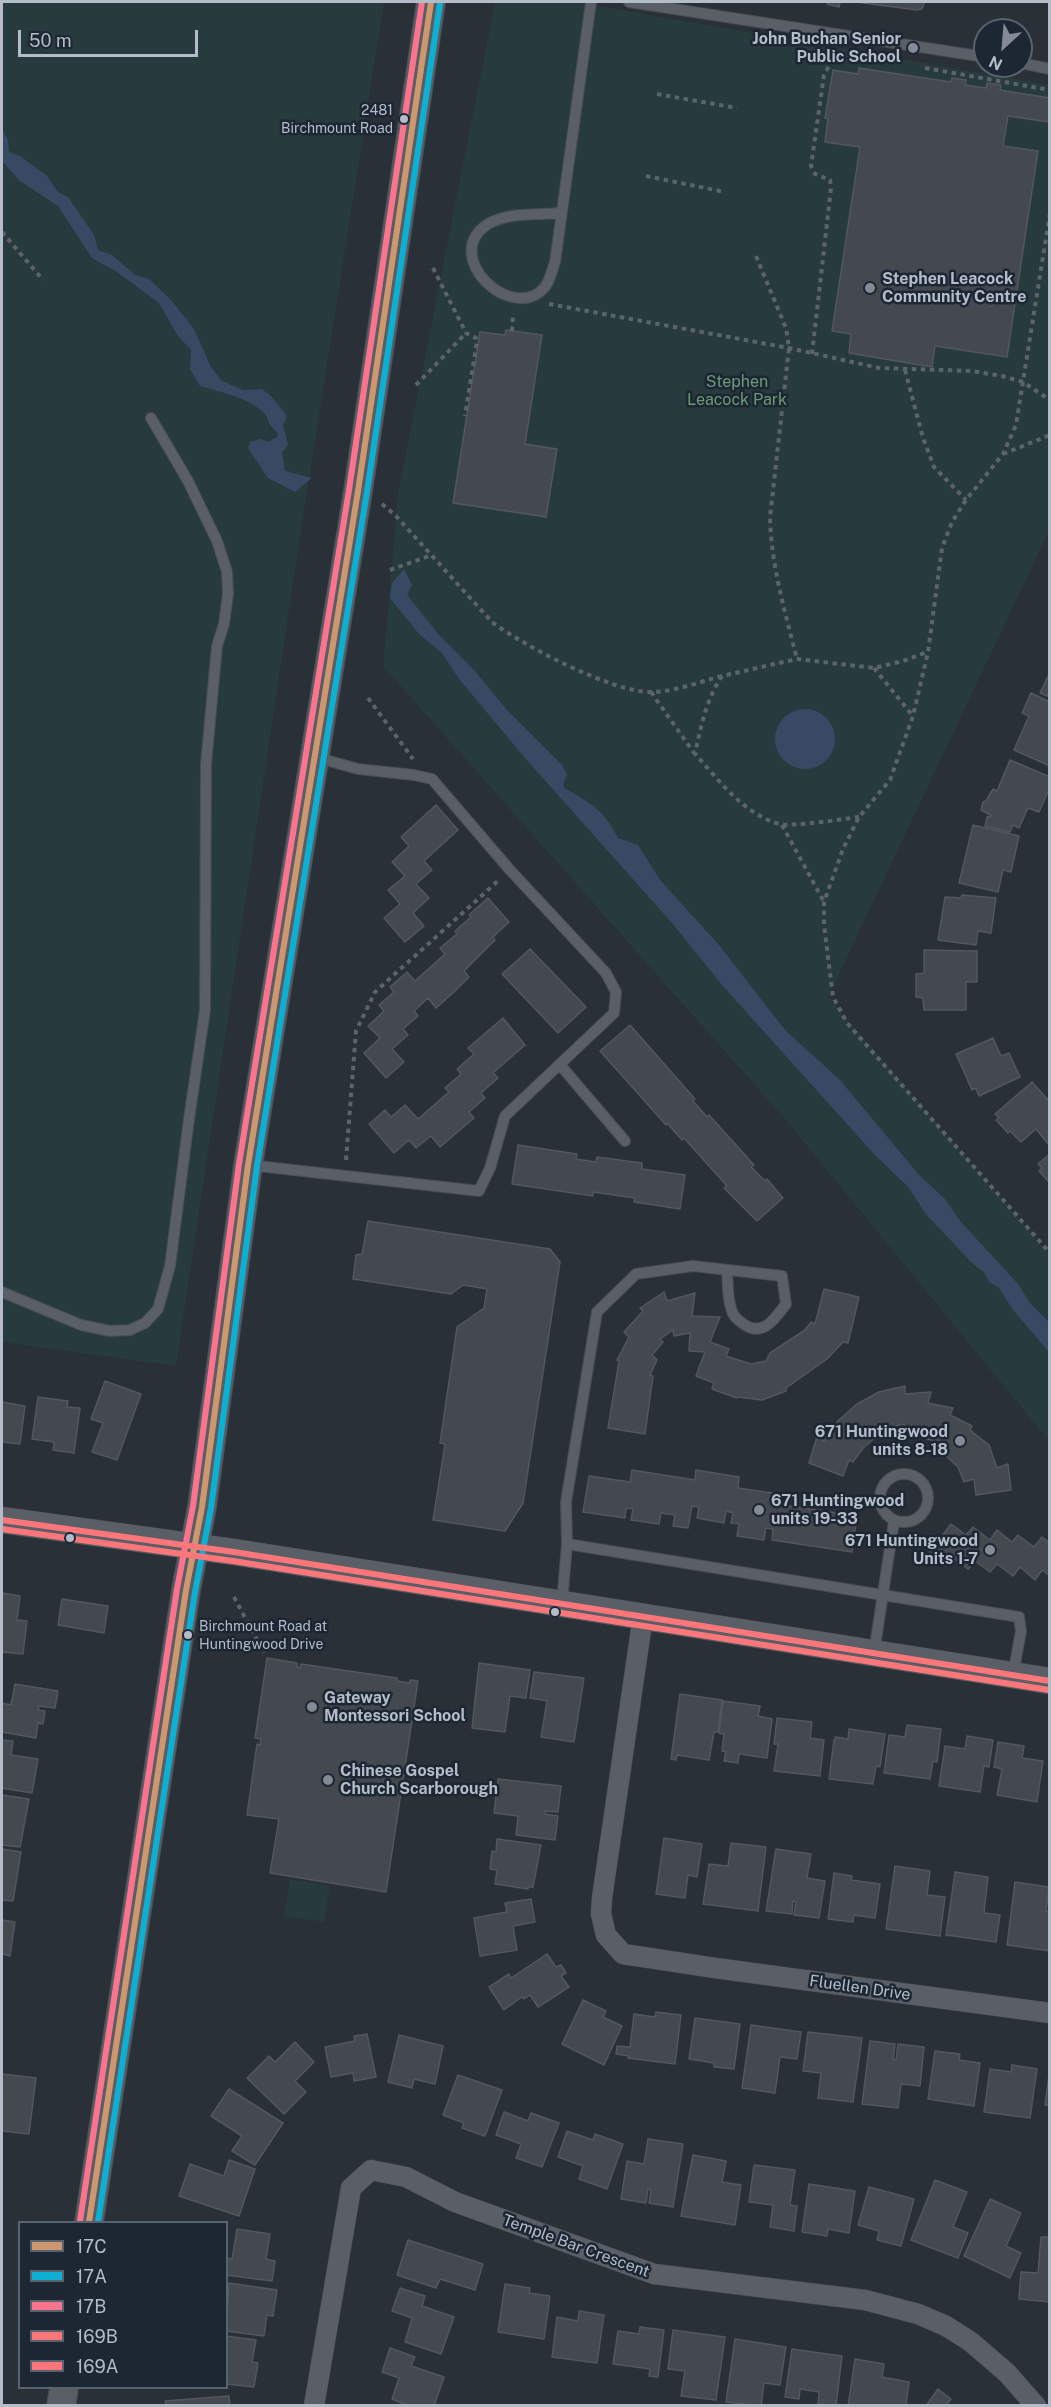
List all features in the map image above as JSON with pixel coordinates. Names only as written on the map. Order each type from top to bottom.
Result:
[{"type":"main road","points":[[89,2221],[202,1507],[248,1166],[359,483],[431,2]]},
{"type":"main road","points":[[61,2406],[63,2389]]},
{"type":"street","points":[[2,1520],[195,1546],[1050,1682]]},
{"type":"street","name":"Fluellen Drive","points":[[643,1616],[602,1898],[606,1935],[623,1954],[1050,2013]]},
{"type":"street","name":"Temple Bar Crescent","points":[[314,2406],[351,2188],[371,2170],[406,2178],[454,2202],[654,2274],[864,2300],[918,2314],[946,2326],[988,2355],[1036,2406]]},
{"type":"lane","points":[[560,213],[505,217],[488,225],[477,234],[471,253],[475,270],[489,286],[514,298],[536,294],[546,287],[555,262],[591,2]]},
{"type":"lane","points":[[629,2],[706,8],[973,55]]},
{"type":"lane","points":[[1033,65],[1050,69]]},
{"type":"lane","points":[[2,1292],[81,1325],[110,1330],[130,1330],[145,1323],[158,1309],[170,1266],[205,1010],[206,764],[217,646],[224,624],[228,594],[227,572],[217,542],[188,481],[151,418]]},
{"type":"lane","points":[[248,1166],[479,1191],[490,1168],[505,1116],[561,1066],[614,1013],[616,992],[606,973],[510,870],[432,779],[414,774],[358,769],[313,756]]},
{"type":"lane","points":[[561,1066],[625,1141]]},
{"type":"lane","points":[[562,1603],[567,1544],[566,1502],[597,1312],[636,1274],[693,1266],[783,1276],[786,1304],[773,1322],[761,1329],[750,1328],[735,1318],[730,1307],[727,1270]]},
{"type":"lane","points":[[906,1472],[922,1479],[930,1495],[926,1512],[911,1522],[894,1521],[882,1509],[880,1491],[889,1477],[906,1472]]},
{"type":"lane","points":[[874,1653],[881,1594],[894,1521]]},
{"type":"lane","points":[[567,1544],[1019,1617],[1021,1631],[1013,1676]]},
{"type":"path","points":[[812,354],[831,188],[830,180],[815,174],[811,166],[824,75],[830,63],[838,57],[886,60]]},
{"type":"path","points":[[921,67],[1050,90]]},
{"type":"path","points":[[657,94],[737,108]]},
{"type":"path","points":[[645,176],[725,192]]},
{"type":"path","points":[[1050,213],[1027,343],[1016,425],[1003,454],[966,500],[952,522],[942,548],[928,651],[913,716],[890,780],[859,818],[843,849],[824,902],[824,925],[832,998],[847,1023],[1050,1253]]},
{"type":"path","points":[[2,232],[43,280]]},
{"type":"path","points":[[756,256],[786,328],[789,348],[770,516],[770,540],[797,660]]},
{"type":"path","points":[[433,268],[466,333],[476,338],[477,341],[465,416]]},
{"type":"path","points":[[522,298],[789,348],[879,368],[972,371],[1002,375],[1023,382],[1050,400]]},
{"type":"path","points":[[416,384],[466,333]]},
{"type":"path","points":[[905,370],[923,438],[934,467],[966,500]]},
{"type":"path","points":[[1003,454],[1050,435]]},
{"type":"path","points":[[359,483],[396,516],[492,622],[509,635],[591,676],[633,691],[651,692],[797,660],[874,668],[903,661],[928,651]]},
{"type":"path","points":[[390,570],[432,555]]},
{"type":"path","points":[[874,668],[913,716]]},
{"type":"path","points":[[695,754],[706,707],[712,691],[722,676]]},
{"type":"path","points":[[651,692],[695,754],[737,799],[758,814],[782,825],[859,818]]},
{"type":"path","points":[[368,698],[412,759],[414,774]]},
{"type":"path","points":[[782,825],[824,902]]},
{"type":"path","points":[[345,1176],[356,1031],[375,992],[510,870]]},
{"type":"path","points":[[234,1597],[264,1653]]},
{"type":"green space","points":[[2,2],[384,2],[300,537],[176,1366],[2,1342]]},
{"type":"green space","name":"Stephen Leacock Park","points":[[495,2],[577,2],[973,72],[973,78],[1009,78],[1049,85],[1049,531],[828,997],[1049,1254],[1049,1441],[785,1119],[383,666],[398,494]]},
{"type":"green space","points":[[290,1879],[330,1886],[324,1922],[284,1916]]},
{"type":"water","points":[[2,129],[8,140],[9,152],[20,156],[47,176],[58,192],[68,197],[94,235],[98,250],[112,255],[135,275],[149,279],[171,300],[194,329],[211,367],[222,381],[243,390],[262,389],[271,396],[287,416],[283,426],[288,444],[282,453],[285,471],[312,478],[295,492],[268,478],[248,448],[250,442],[261,439],[268,442],[277,437],[278,433],[264,413],[256,406],[241,399],[200,386],[190,369],[191,350],[178,336],[159,303],[117,272],[92,258],[58,206],[20,181],[2,161]]},
{"type":"water","points":[[404,569],[412,585],[407,595],[440,636],[475,671],[507,710],[562,765],[567,774],[564,788],[596,808],[613,828],[618,838],[638,845],[660,880],[719,945],[785,1030],[840,1080],[920,1176],[945,1199],[960,1221],[1019,1285],[1029,1302],[1049,1322],[1049,1352],[1013,1310],[999,1288],[989,1282],[984,1272],[972,1263],[925,1213],[909,1188],[874,1154],[722,985],[672,923],[525,758],[459,679],[442,653],[419,634],[390,598],[392,583]]},
{"type":"water","points":[[805,709],[822,714],[830,722],[835,739],[830,756],[822,764],[805,769],[788,764],[780,756],[775,739],[780,722],[788,714]]},
{"type":"building","points":[[827,2],[840,2],[839,7],[827,4]]},
{"type":"building","points":[[856,2],[924,3],[922,9],[917,10]]},
{"type":"building","points":[[859,68],[951,82],[952,78],[966,80],[965,85],[986,88],[987,83],[1001,85],[1000,90],[1050,98],[1049,122],[1008,116],[1003,146],[1038,151],[1007,357],[935,346],[932,367],[849,353],[851,334],[832,331],[860,147],[825,142],[828,119],[825,118],[833,70],[858,74]]},
{"type":"building","points":[[506,330],[542,335],[525,444],[557,449],[546,517],[453,503],[480,332],[505,335]]},
{"type":"building","points":[[1050,672],[1050,697],[1040,693]]},
{"type":"building","points":[[1031,693],[1050,702],[1050,766],[1014,750],[1029,716],[1022,713]]},
{"type":"building","points":[[1010,760],[1050,777],[1050,787],[1039,812],[1028,808],[1019,828],[1013,825],[1010,832],[985,826],[987,817],[992,816],[981,810],[983,802],[993,789],[997,791]]},
{"type":"building","points":[[436,805],[458,830],[424,861],[432,870],[416,884],[429,898],[413,913],[424,926],[405,942],[384,918],[400,904],[388,890],[405,876],[392,862],[409,846],[401,837]]},
{"type":"building","points":[[973,825],[1019,836],[1011,872],[1003,870],[998,892],[959,883]]},
{"type":"building","points":[[962,895],[996,898],[991,933],[978,931],[976,945],[938,940],[945,897],[961,898]]},
{"type":"building","points":[[488,898],[509,922],[493,937],[495,940],[464,971],[469,977],[454,992],[436,1008],[428,998],[414,1011],[418,1016],[403,1029],[408,1035],[392,1049],[404,1062],[386,1078],[364,1053],[380,1038],[368,1026],[384,1011],[379,1005],[394,992],[390,987],[407,972],[415,981],[445,954],[440,948],[457,934],[455,931]]},
{"type":"building","points":[[530,949],[586,1007],[558,1033],[502,974]]},
{"type":"building","points":[[924,950],[977,951],[977,982],[966,982],[966,1010],[924,1010],[923,998],[916,997],[916,974],[924,973]]},
{"type":"building","points":[[503,1018],[525,1045],[493,1073],[498,1078],[481,1093],[485,1098],[469,1112],[474,1118],[440,1147],[431,1136],[416,1148],[409,1140],[394,1153],[369,1124],[385,1110],[391,1117],[405,1105],[418,1119],[449,1092],[445,1088],[461,1074],[457,1069],[474,1054],[468,1048]]},
{"type":"building","points":[[630,1025],[695,1099],[693,1101],[707,1117],[709,1115],[754,1165],[751,1167],[765,1181],[767,1179],[783,1198],[757,1221],[724,1188],[727,1186],[684,1138],[682,1140],[667,1123],[666,1125],[600,1051]]},
{"type":"building","points":[[993,1038],[1001,1056],[1009,1053],[1020,1077],[979,1096],[976,1088],[972,1090],[956,1054]]},
{"type":"building","points":[[1032,1082],[1050,1102],[1049,1145],[1036,1129],[1021,1142],[1010,1131],[1008,1133],[996,1120],[999,1118],[995,1114]]},
{"type":"building","points":[[518,1145],[577,1154],[576,1159],[596,1162],[597,1157],[642,1163],[642,1169],[685,1175],[680,1209],[634,1202],[635,1198],[593,1192],[593,1196],[512,1184]]},
{"type":"building","points":[[1050,1154],[1050,1183],[1039,1171],[1042,1168],[1038,1164]]},
{"type":"building","points":[[368,1221],[550,1249],[560,1262],[523,1503],[505,1531],[433,1520],[445,1444],[440,1443],[457,1327],[484,1308],[487,1289],[463,1285],[451,1294],[353,1279],[356,1255],[362,1254]]},
{"type":"building","points":[[824,1289],[859,1297],[848,1343],[843,1342],[827,1359],[786,1388],[786,1391],[762,1400],[737,1398],[712,1389],[714,1383],[696,1376],[705,1352],[689,1351],[690,1333],[674,1336],[673,1330],[660,1339],[663,1342],[652,1355],[657,1360],[650,1375],[653,1376],[645,1434],[608,1428],[619,1361],[617,1360],[629,1337],[624,1332],[643,1311],[640,1308],[664,1292],[667,1301],[695,1293],[692,1316],[720,1317],[710,1342],[729,1349],[726,1356],[751,1364],[766,1361],[770,1353],[805,1330],[811,1322],[815,1324]]},
{"type":"building","points":[[105,1381],[141,1394],[117,1460],[92,1452],[103,1423],[91,1419]]},
{"type":"building","name":"671 Huntingwood units 8-18","points":[[905,1386],[905,1394],[931,1392],[928,1403],[953,1408],[950,1415],[972,1426],[970,1430],[989,1445],[997,1468],[1008,1464],[1011,1490],[976,1495],[974,1479],[964,1482],[958,1467],[945,1455],[947,1453],[933,1446],[935,1441],[920,1437],[921,1429],[905,1429],[904,1424],[890,1427],[891,1429],[877,1436],[863,1448],[853,1462],[849,1460],[843,1476],[809,1463],[817,1437],[824,1441],[839,1420],[857,1404],[879,1392]]},
{"type":"building","points":[[38,1397],[68,1401],[67,1407],[80,1408],[74,1453],[53,1450],[54,1442],[32,1439]]},
{"type":"building","points":[[2,1402],[25,1406],[20,1444],[2,1442]]},
{"type":"building","name":"671 Huntingwood units 19-33","points":[[632,1470],[695,1480],[696,1470],[739,1477],[738,1488],[779,1494],[778,1504],[857,1516],[852,1552],[772,1540],[773,1529],[766,1528],[764,1540],[737,1536],[739,1524],[731,1523],[733,1513],[726,1511],[724,1523],[697,1518],[699,1507],[692,1506],[688,1528],[673,1526],[675,1515],[661,1513],[659,1524],[631,1520],[633,1509],[626,1508],[625,1518],[583,1512],[589,1476],[630,1482]]},
{"type":"building","name":"671 Huntingwood Units 1-7","points":[[951,1524],[966,1535],[973,1527],[990,1540],[997,1530],[1012,1542],[1018,1535],[1034,1547],[1042,1537],[1050,1543],[1050,1576],[1042,1570],[1035,1580],[1020,1567],[1013,1576],[997,1564],[990,1572],[975,1561],[968,1569],[952,1557],[945,1566],[929,1553]]},
{"type":"building","points":[[2,1593],[20,1596],[17,1620],[27,1621],[23,1654],[2,1652]]},
{"type":"building","points":[[62,1599],[108,1606],[104,1633],[58,1625]]},
{"type":"building","name":"Chinese Gospel Church Scarborough","points":[[267,1658],[297,1663],[297,1667],[300,1668],[301,1664],[397,1678],[397,1681],[410,1683],[410,1680],[418,1681],[386,1892],[270,1873],[279,1819],[247,1815],[257,1744],[260,1745],[261,1739],[255,1738]]},
{"type":"building","points":[[479,1663],[530,1670],[526,1698],[510,1696],[505,1732],[472,1728]]},
{"type":"building","points":[[534,1672],[584,1678],[574,1742],[541,1737],[547,1701],[530,1698]]},
{"type":"building","points":[[15,1684],[58,1691],[55,1708],[39,1706],[38,1710],[45,1711],[43,1724],[38,1723],[36,1738],[2,1732],[2,1703],[11,1705]]},
{"type":"building","points":[[680,1694],[722,1700],[718,1732],[714,1732],[709,1760],[677,1755],[676,1760],[671,1759]]},
{"type":"building","points":[[723,1701],[760,1706],[758,1716],[772,1719],[767,1758],[739,1754],[738,1763],[724,1761],[726,1752],[722,1751],[724,1734],[719,1733]]},
{"type":"building","points":[[777,1718],[812,1722],[810,1738],[824,1740],[820,1776],[774,1771],[778,1744],[774,1744]]},
{"type":"building","points":[[907,1725],[941,1729],[937,1762],[933,1761],[930,1779],[884,1773],[889,1735],[905,1737]]},
{"type":"building","points":[[849,1729],[885,1734],[880,1767],[876,1766],[873,1784],[829,1779],[834,1740],[836,1737],[848,1739]]},
{"type":"building","points":[[967,1736],[993,1740],[989,1767],[984,1766],[980,1792],[939,1786],[945,1746],[965,1749]]},
{"type":"building","points":[[2,1740],[13,1741],[11,1755],[38,1759],[32,1793],[2,1788]]},
{"type":"building","points":[[998,1742],[1024,1746],[1022,1758],[1043,1761],[1037,1802],[997,1795],[1002,1769],[994,1767]]},
{"type":"building","points":[[498,1779],[561,1786],[558,1812],[545,1811],[545,1814],[558,1816],[555,1840],[516,1835],[518,1816],[494,1813]]},
{"type":"building","points":[[2,1795],[29,1799],[20,1847],[2,1845]]},
{"type":"building","points":[[664,1838],[702,1844],[697,1877],[688,1875],[685,1898],[656,1894]]},
{"type":"building","points":[[497,1839],[541,1845],[533,1887],[528,1887],[528,1889],[495,1884],[497,1870],[490,1869],[492,1851],[496,1852]]},
{"type":"building","points":[[731,1843],[766,1847],[758,1911],[703,1904],[709,1864],[728,1866]]},
{"type":"building","points":[[2,1849],[21,1852],[13,1901],[2,1900]]},
{"type":"building","points":[[776,1849],[811,1854],[807,1878],[825,1881],[819,1918],[794,1915],[796,1902],[793,1901],[792,1914],[766,1911]]},
{"type":"building","points":[[895,1866],[930,1871],[927,1895],[945,1897],[940,1936],[886,1929]]},
{"type":"building","points":[[955,1872],[988,1877],[984,1913],[1000,1915],[996,1942],[946,1935]]},
{"type":"building","points":[[834,1873],[852,1876],[851,1880],[880,1884],[875,1918],[854,1915],[853,1922],[828,1919]]},
{"type":"building","points":[[1015,1882],[1049,1887],[1046,1911],[1050,1912],[1050,1951],[1007,1945]]},
{"type":"building","points":[[531,1899],[535,1922],[513,1926],[517,1950],[480,1956],[474,1918],[507,1912],[505,1903]]},
{"type":"building","points":[[2,1920],[15,1922],[10,1956],[2,1954]]},
{"type":"building","points":[[547,1954],[556,1967],[561,1965],[566,1973],[561,1976],[569,1987],[538,2007],[530,1995],[524,1999],[522,1997],[504,2010],[489,1987],[509,1974],[511,1978]]},
{"type":"building","points":[[583,2000],[606,2011],[603,2017],[622,2026],[604,2065],[562,2044]]},
{"type":"building","points":[[656,2012],[681,2015],[675,2064],[628,2058],[629,2056],[616,2054],[617,2046],[630,2047],[634,2014],[655,2017]]},
{"type":"building","points":[[695,2018],[740,2024],[734,2069],[714,2067],[714,2063],[689,2059]]},
{"type":"building","points":[[751,2025],[801,2032],[797,2059],[780,2057],[775,2093],[742,2088]]},
{"type":"building","points":[[808,2032],[862,2038],[853,2102],[818,2098],[821,2073],[803,2071]]},
{"type":"building","points":[[367,2034],[376,2077],[354,2081],[353,2073],[331,2077],[325,2047],[355,2041],[354,2036]]},
{"type":"building","points":[[399,2035],[443,2046],[435,2084],[414,2079],[412,2088],[388,2082]]},
{"type":"building","points":[[870,2041],[895,2044],[893,2059],[896,2060],[898,2044],[924,2047],[920,2086],[901,2084],[898,2108],[862,2104]]},
{"type":"building","points":[[295,2042],[314,2062],[295,2081],[306,2092],[284,2114],[247,2078],[269,2056],[275,2062]]},
{"type":"building","points":[[935,2051],[960,2054],[959,2060],[980,2063],[974,2106],[928,2099]]},
{"type":"building","points":[[1012,2065],[1037,2069],[1030,2118],[984,2112],[990,2069],[1011,2072]]},
{"type":"building","points":[[2,2074],[36,2078],[29,2134],[2,2131]]},
{"type":"building","points":[[458,2075],[502,2090],[485,2136],[462,2128],[464,2123],[443,2115]]},
{"type":"building","points":[[1050,2075],[1050,2106],[1045,2105]]},
{"type":"building","points":[[229,2089],[283,2123],[255,2165],[232,2151],[242,2136],[211,2116]]},
{"type":"building","points":[[504,2112],[528,2121],[531,2113],[559,2123],[542,2167],[516,2158],[521,2144],[496,2135]]},
{"type":"building","points":[[567,2131],[593,2140],[595,2134],[623,2144],[607,2189],[579,2179],[583,2166],[558,2157]]},
{"type":"building","points":[[648,2139],[683,2144],[673,2207],[649,2203],[651,2190],[648,2189],[646,2203],[621,2199],[627,2161],[644,2164]]},
{"type":"building","points":[[693,2155],[726,2161],[722,2182],[741,2185],[735,2225],[681,2216]]},
{"type":"building","points":[[229,2160],[255,2169],[239,2216],[179,2196],[190,2164],[224,2176]]},
{"type":"building","points":[[754,2165],[795,2170],[790,2205],[797,2206],[794,2231],[770,2227],[773,2205],[749,2202]]},
{"type":"building","points":[[935,2180],[967,2192],[953,2227],[968,2233],[958,2258],[911,2240]]},
{"type":"building","points":[[809,2184],[855,2191],[849,2233],[828,2229],[827,2236],[802,2232]]},
{"type":"building","points":[[869,2187],[914,2199],[901,2246],[877,2240],[879,2231],[858,2225]]},
{"type":"building","points":[[990,2199],[1021,2213],[1006,2246],[1021,2253],[1010,2278],[964,2256]]},
{"type":"building","points":[[237,2229],[270,2234],[266,2259],[275,2261],[272,2281],[228,2275],[228,2258],[232,2259]]},
{"type":"building","points":[[1041,2237],[1050,2237],[1050,2302],[1019,2299],[1021,2272],[1038,2273]]},
{"type":"building","points":[[408,2240],[483,2264],[475,2290],[440,2279],[436,2288],[397,2275]]},
{"type":"building","points":[[229,2283],[277,2290],[273,2316],[267,2315],[264,2336],[228,2331]]},
{"type":"building","points":[[505,2284],[530,2288],[529,2293],[550,2296],[544,2339],[498,2332]]},
{"type":"building","points":[[400,2288],[425,2296],[422,2306],[454,2317],[441,2354],[405,2342],[412,2318],[392,2311]]},
{"type":"building","points":[[579,2311],[604,2315],[597,2363],[552,2357],[557,2317],[578,2321]]},
{"type":"building","points":[[640,2327],[664,2330],[658,2377],[649,2376],[650,2369],[613,2364],[618,2331],[639,2334]]},
{"type":"building","points":[[673,2330],[725,2337],[716,2400],[681,2396],[685,2371],[668,2369]]},
{"type":"building","points":[[228,2336],[256,2340],[252,2362],[258,2363],[254,2387],[228,2384]]},
{"type":"building","points":[[735,2339],[786,2347],[780,2385],[764,2383],[761,2406],[726,2402]]},
{"type":"building","points":[[390,2348],[415,2357],[411,2366],[444,2377],[434,2406],[409,2406],[392,2399],[399,2378],[382,2372]]},
{"type":"building","points":[[792,2349],[842,2356],[836,2406],[818,2404],[819,2392],[800,2389],[799,2399],[785,2397]]},
{"type":"building","points":[[855,2359],[884,2364],[882,2377],[909,2382],[906,2406],[848,2406]]},
{"type":"building","points":[[938,2389],[951,2399],[947,2404],[950,2406],[926,2406]]},
{"type":"building","points":[[229,2396],[230,2406],[166,2406],[165,2401]]},
{"type":"transit line","name":"17B","points":[[80,2221],[177,1589],[193,1506],[239,1164],[349,490],[422,2]]},
{"type":"transit line","name":"17C","points":[[89,2221],[186,1590],[202,1507],[248,1165],[358,491],[431,2]]},
{"type":"transit line","name":"17A","points":[[98,2221],[195,1592],[211,1508],[257,1166],[367,492],[440,3]]},
{"type":"transit line","name":"169B","points":[[2,1520],[234,1552],[1050,1681]]},
{"type":"transit line","name":"169A","points":[[2,1529],[233,1561],[1049,1690]]},
{"type":"place","name":"John Buchan Senior Public School","points":[[913,48]]},
{"type":"place","name":"2481 Birchmount Road","points":[[404,119]]},
{"type":"place","name":"Stephen Leacock Community Centre","points":[[870,288]]},
{"type":"place","name":"671 Huntingwood units 8-18","points":[[960,1441]]},
{"type":"place","name":"671 Huntingwood units 19-33","points":[[759,1510]]},
{"type":"place","name":"671 Huntingwood Units 1-7","points":[[990,1550]]},
{"type":"place","name":"Birchmount Road at Huntingwood Drive","points":[[188,1635]]},
{"type":"place","name":"Gateway Montessori School","points":[[312,1707]]},
{"type":"place","name":"Chinese Gospel Church Scarborough","points":[[328,1780]]}]
